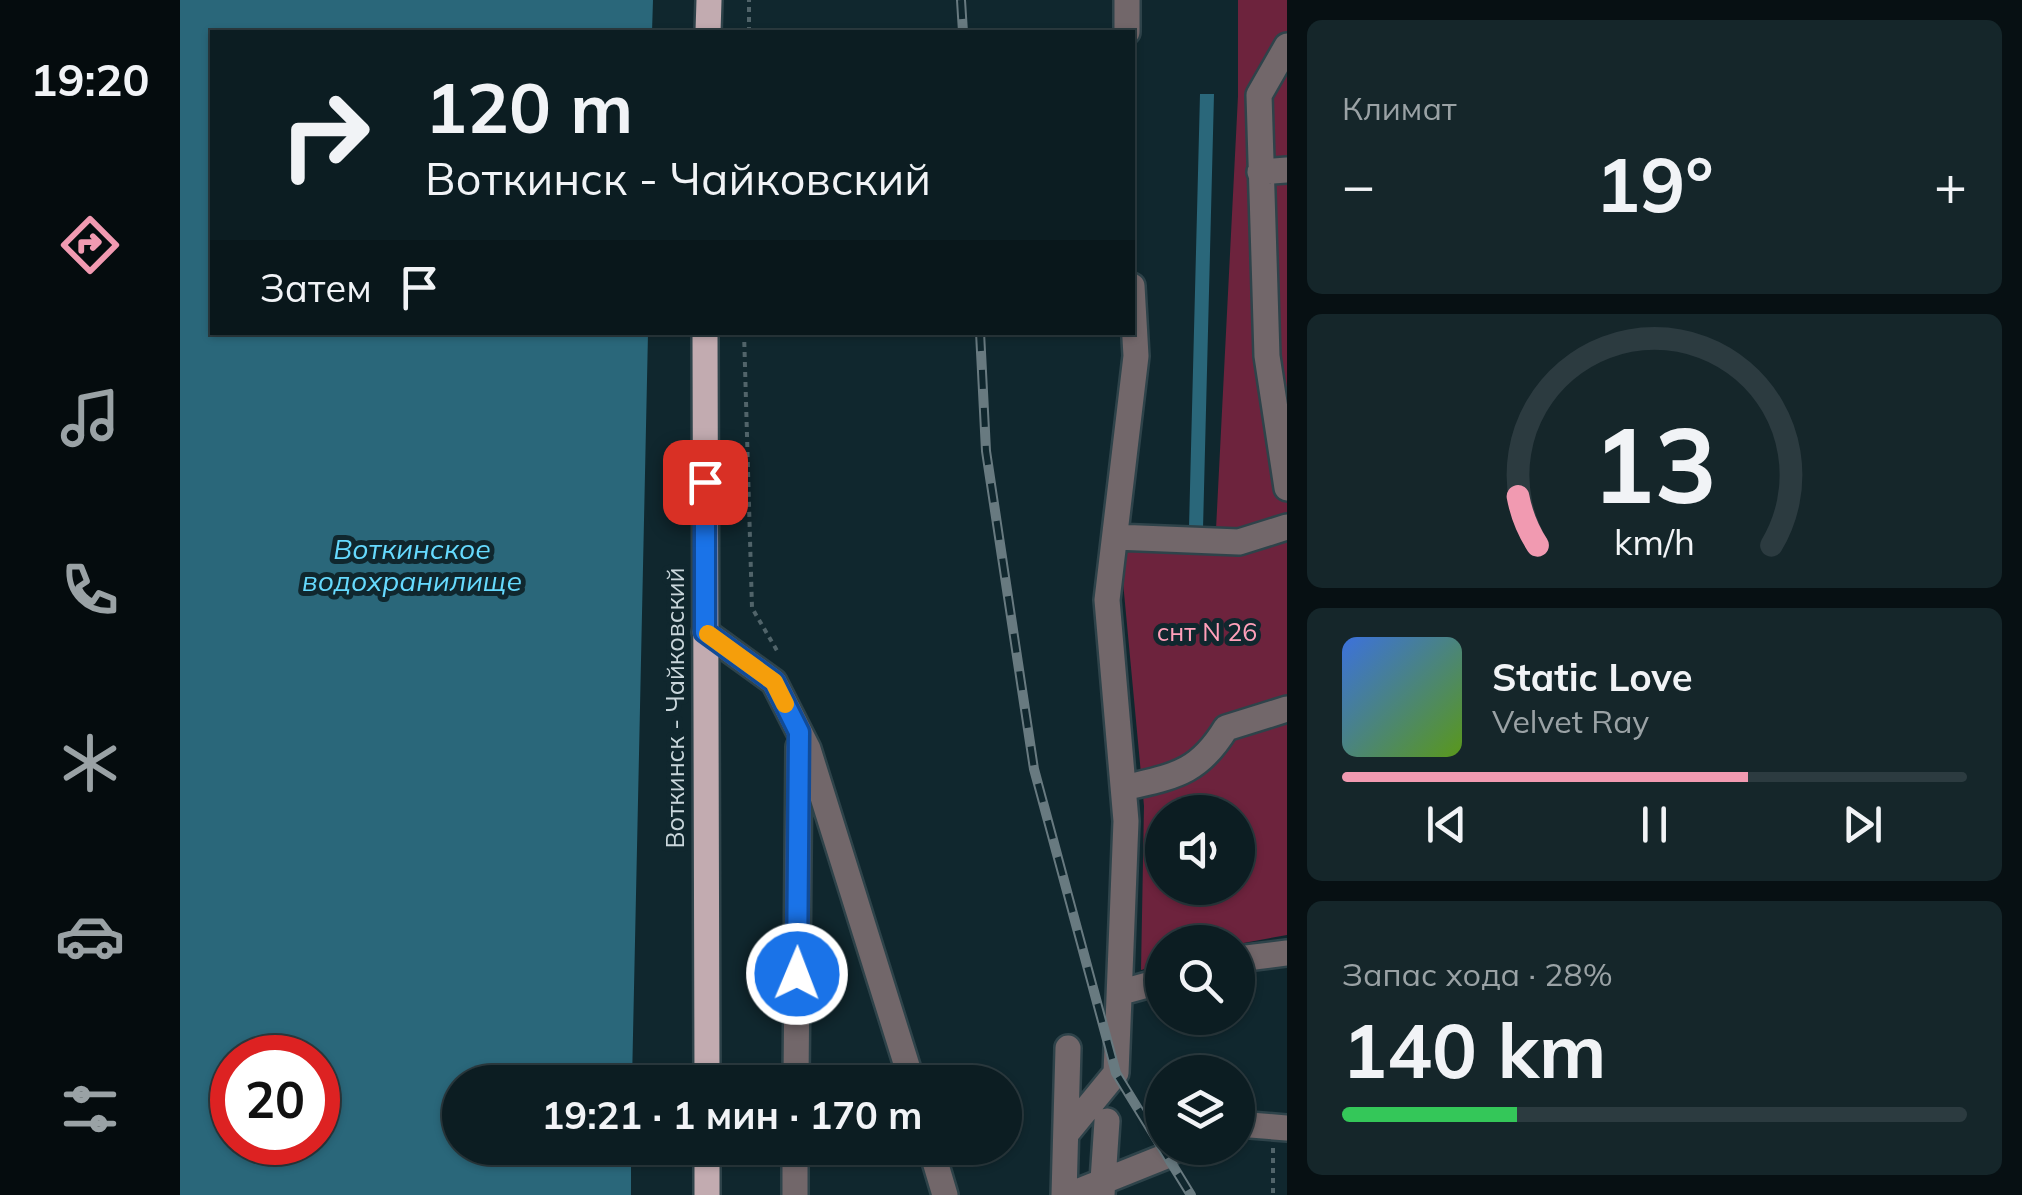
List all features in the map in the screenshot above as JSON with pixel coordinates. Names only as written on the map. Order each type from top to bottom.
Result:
[{"type":"main road","points":[[708,30],[709,0]]},
{"type":"main road","name":"Воткинск - Чайковский","points":[[705,335],[707,1065]]},
{"type":"main road","points":[[707,1165],[708,1195]]},
{"type":"lane","points":[[1127,0],[1127,30]]},
{"type":"lane","points":[[1287,46],[1259,95],[1260,172],[1287,488]]},
{"type":"lane","points":[[1260,172],[1287,170]]},
{"type":"lane","points":[[1066,1134],[1116,1072],[1122,992],[1124,788],[1107,600],[1136,356],[1135,335]]},
{"type":"lane","points":[[1115,537],[1239,542],[1287,527]]},
{"type":"lane","points":[[705,632],[774,682],[799,732],[846,862],[907,1065]]},
{"type":"lane","points":[[1124,788],[1185,774],[1212,751],[1226,728],[1287,710]]},
{"type":"lane","points":[[796,1065],[799,732]]},
{"type":"lane","points":[[798,866],[819,856],[846,862]]},
{"type":"lane","points":[[1255,957],[1287,953]]},
{"type":"lane","points":[[1122,992],[1145,986]]},
{"type":"lane","points":[[1068,1048],[1067,1195],[1102,1188],[1150,1165]]},
{"type":"lane","points":[[1102,1188],[1107,1121]]},
{"type":"lane","points":[[1255,1126],[1280,1128]]},
{"type":"lane","points":[[794,1195],[795,1165]]},
{"type":"lane","points":[[936,1165],[945,1195]]},
{"type":"path","points":[[748,30],[749,0]]},
{"type":"path","points":[[744,335],[752,608],[773,648],[785,661]]},
{"type":"path","points":[[1274,1195],[1280,1128]]},
{"type":"green space","name":"снт N 26","points":[[1238,0],[1287,0],[1287,935],[1255,941],[1255,925],[1145,925],[1145,969],[1141,970],[1144,806],[1120,550],[1215,549],[1238,96]]},
{"type":"water","name":"Воткинское водохранилище","points":[[180,0],[653,0],[652,30],[210,30],[210,335],[648,335],[632,1065],[442,1065],[442,1165],[631,1165],[631,1195],[180,1195]]},
{"type":"water","points":[[1200,94],[1214,94],[1203,529],[1189,528]]},
{"type":"railway","points":[[961,0],[963,30]]},
{"type":"railway","points":[[980,335],[986,451],[1034,769],[1116,1073],[1191,1195]]},
{"type":"slow traffic","points":[[708,634],[774,682],[785,704]]},
{"type":"route","points":[[705,482],[705,632],[774,682],[799,732],[797,974]]}]
